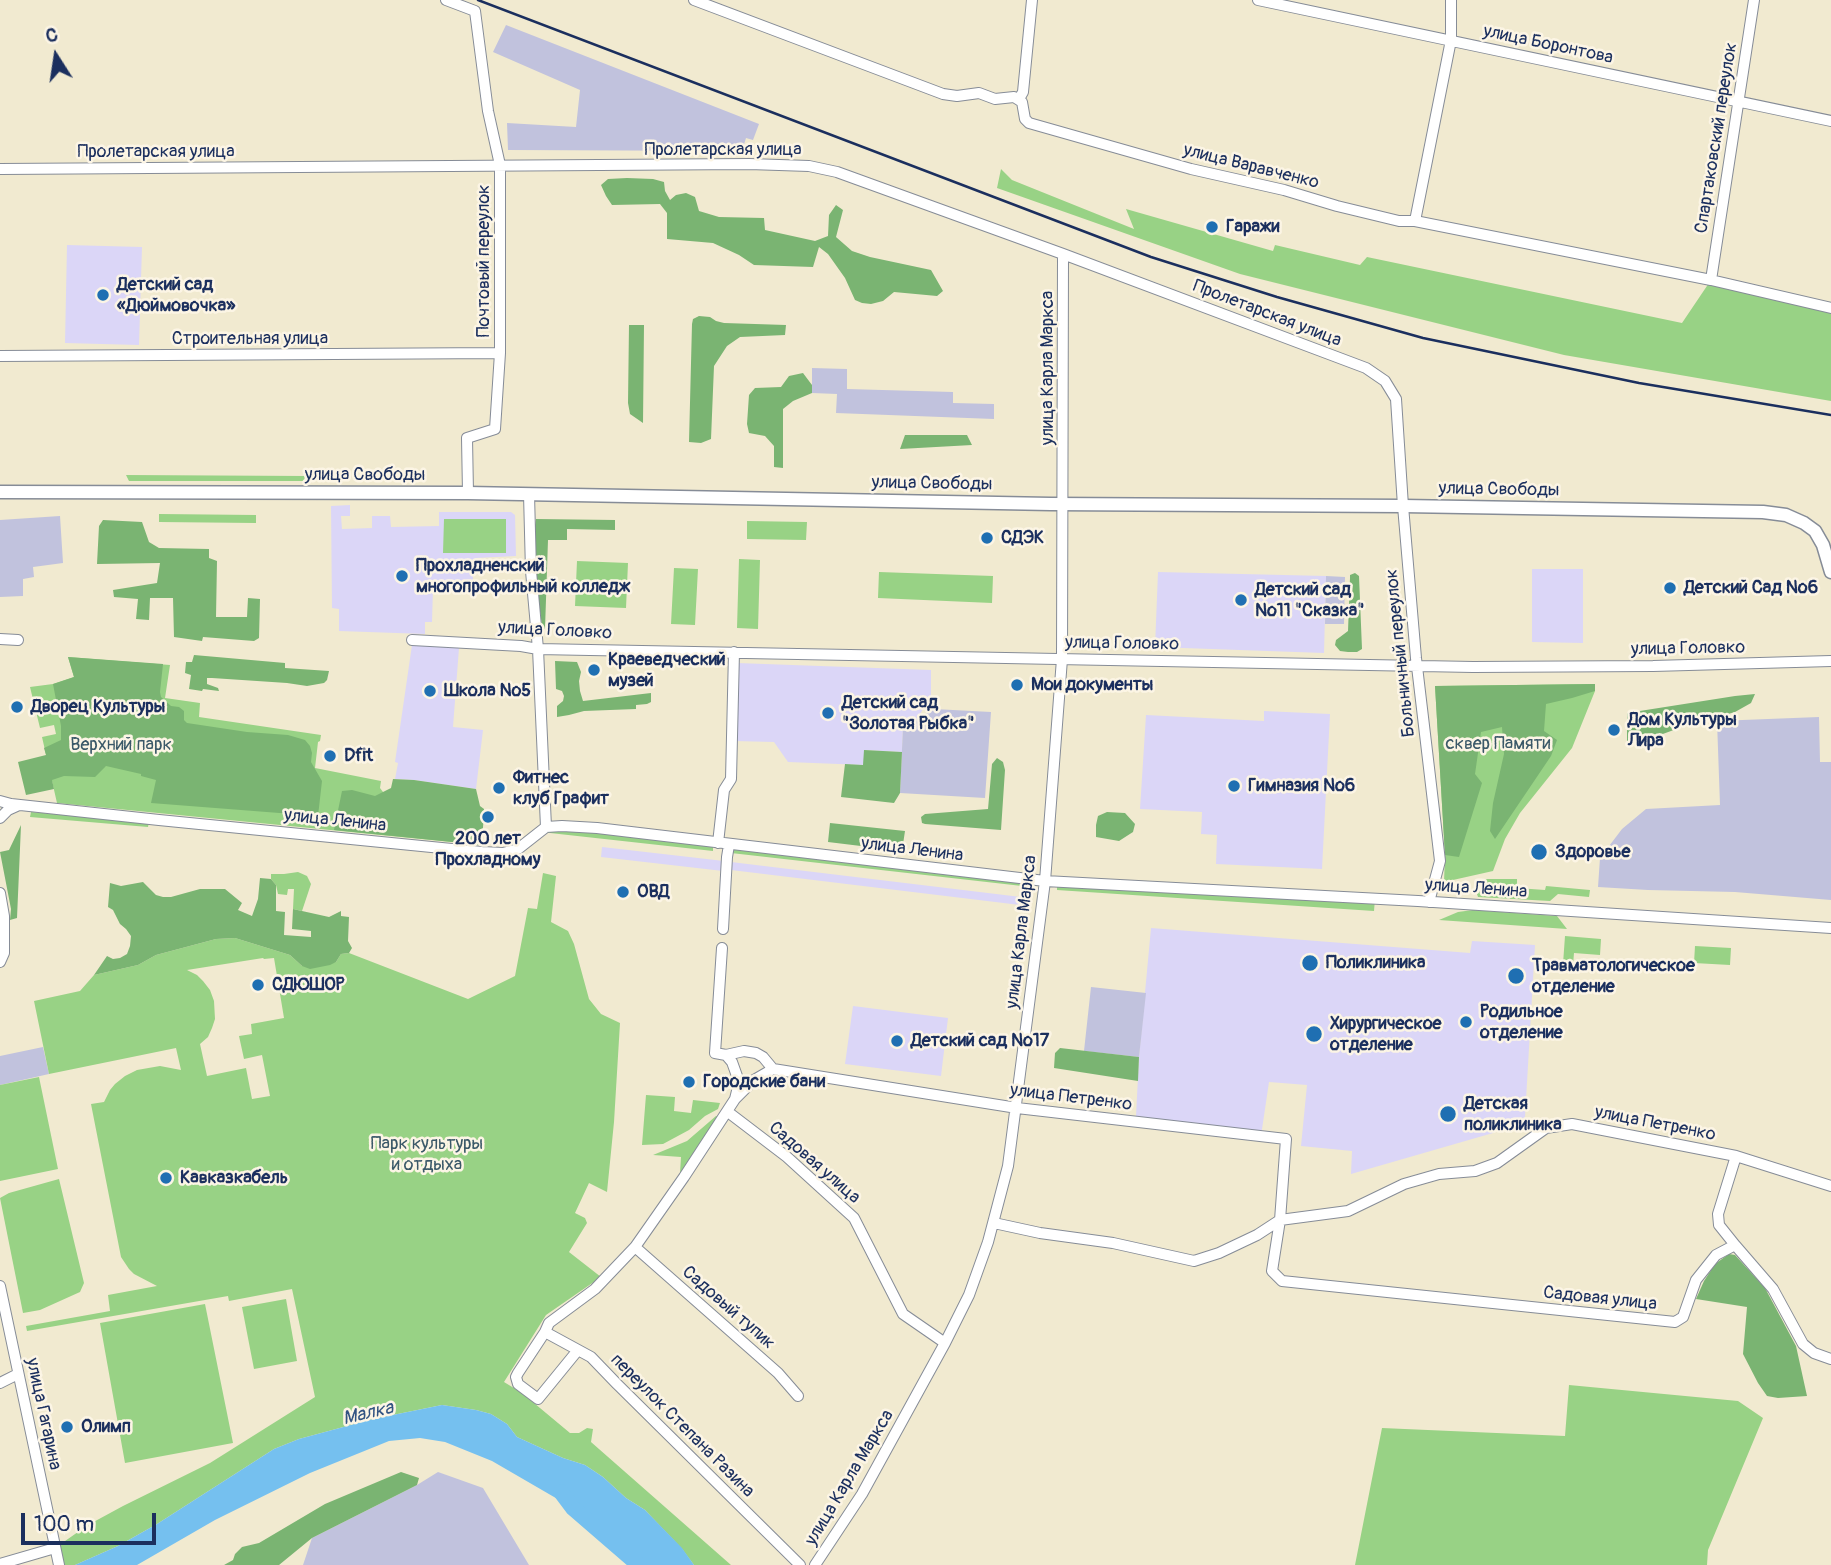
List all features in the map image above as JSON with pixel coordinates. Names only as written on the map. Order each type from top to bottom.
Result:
[{"type":"main road","name":"улица Свободы","points":[[0,492],[468,493],[1063,504],[1763,512],[1786,515],[1815,531],[1823,545],[1831,572]]},
{"type":"street","name":"Почтовый переулок","points":[[446,0],[475,11],[488,111],[500,165],[500,353],[495,429],[467,438],[468,493]]},
{"type":"street","points":[[694,0],[943,94],[957,96],[979,93],[995,99],[1008,96],[1019,99],[1023,92],[1032,0]]},
{"type":"street","name":"улица Боронтова","points":[[1258,0],[1831,121]]},
{"type":"street","points":[[1415,221],[1451,40],[1451,0]]},
{"type":"street","name":"Спартаковский переулок","points":[[1712,280],[1754,0]]},
{"type":"street","name":"улица Варавченко","points":[[1019,99],[1028,123],[1191,169],[1284,190],[1399,221],[1415,221],[1712,280],[1831,308]]},
{"type":"street","name":"Пролетарская улица","points":[[0,169],[749,164],[809,166],[838,172],[1366,368],[1385,381],[1396,399]]},
{"type":"street","name":"улица Карла Маркса","points":[[815,1565],[862,1494],[969,1295],[994,1223],[1008,1166],[1045,881],[1062,659],[1063,254]]},
{"type":"street","name":"Строительная улица","points":[[0,356],[500,353]]},
{"type":"street","name":"Больничный переулок","points":[[1396,399],[1417,666],[1440,861],[1429,902]]},
{"type":"street","points":[[529,494],[546,827]]},
{"type":"street","points":[[0,639],[18,640]]},
{"type":"street","name":"улица Головко","points":[[412,640],[538,649],[1417,666],[1653,666],[1831,661]]},
{"type":"street","points":[[718,843],[724,790],[731,779],[734,652]]},
{"type":"street","name":"улица Ленина","points":[[0,801],[481,852],[499,853],[518,849],[546,827],[562,826],[1045,881],[1831,928]]},
{"type":"street","points":[[0,818],[19,805]]},
{"type":"street","points":[[723,929],[729,845]]},
{"type":"street","points":[[0,892],[4,916],[4,953],[0,962]]},
{"type":"street","points":[[721,1054],[722,948]]},
{"type":"street","points":[[721,1054],[744,1051],[756,1053],[764,1057],[773,1069],[754,1080],[735,1099]]},
{"type":"street","points":[[578,1350],[538,1399],[518,1384],[516,1377],[550,1323],[595,1289],[635,1247],[728,1112],[738,1087],[737,1076],[732,1062],[721,1054]]},
{"type":"street","name":"улица Петренко","points":[[773,1069],[1017,1108],[1286,1139],[1272,1271]]},
{"type":"street","name":"Садовая улица","points":[[728,1112],[787,1157],[854,1218],[903,1314],[945,1343]]},
{"type":"street","name":"улица Петренко","points":[[1279,1220],[1348,1211],[1404,1184],[1439,1174],[1475,1171],[1497,1163],[1546,1128],[1572,1124],[1736,1156],[1831,1186]]},
{"type":"street","points":[[1736,1156],[1718,1214],[1719,1225],[1773,1289],[1803,1344],[1814,1353],[1831,1359]]},
{"type":"street","points":[[994,1223],[1040,1233],[1113,1243],[1194,1261],[1219,1253],[1257,1235],[1279,1220]]},
{"type":"street","name":"Садовая улица","points":[[1272,1271],[1282,1281],[1300,1284],[1675,1322],[1683,1317],[1696,1280],[1716,1255],[1735,1245]]},
{"type":"street","name":"Садовый тупик","points":[[635,1247],[778,1373],[798,1396]]},
{"type":"street","name":"улица Гагарина","points":[[0,1286],[59,1565]]},
{"type":"street","name":"переулок Степана Разина","points":[[545,1332],[591,1357],[800,1565]]},
{"type":"street","points":[[0,1383],[18,1374]]},
{"type":"street","points":[[0,1564],[55,1548]]},
{"type":"shaded area","points":[[506,25],[759,124],[753,140],[746,138],[742,151],[508,150],[507,123],[576,127],[580,90],[493,52]]},
{"type":"shaded area","name":"Детский сад «Дюймовочка»","points":[[67,245],[142,247],[139,345],[65,343]]},
{"type":"shaded area","points":[[812,368],[847,369],[847,389],[953,392],[953,403],[994,404],[994,419],[836,413],[837,394],[812,393]]},
{"type":"shaded area","name":"Прохладненский многопрофильный колледж","points":[[350,505],[350,516],[341,516],[342,529],[372,528],[372,516],[390,516],[391,527],[439,526],[439,512],[511,512],[515,515],[516,556],[476,558],[473,583],[464,583],[464,588],[433,588],[432,622],[425,622],[425,634],[339,631],[339,609],[332,608],[331,506]]},
{"type":"shaded area","points":[[60,516],[63,563],[33,567],[34,577],[23,579],[23,596],[0,597],[0,520]]},
{"type":"shaded area","points":[[1532,569],[1583,569],[1583,643],[1532,642]]},
{"type":"shaded area","name":"Детский сад №11 \"Сказка\"","points":[[1158,572],[1326,576],[1324,653],[1155,647]]},
{"type":"shaded area","points":[[1326,576],[1345,577],[1344,624],[1325,624]]},
{"type":"shaded area","name":"Школа №5","points":[[412,645],[459,648],[453,727],[483,730],[476,789],[395,779],[398,763],[395,762]]},
{"type":"shaded area","name":"Детский сад \"Золотая Рыбка\"","points":[[737,663],[931,670],[931,702],[924,707],[918,718],[903,727],[902,752],[864,750],[864,765],[788,762],[774,742],[734,741]]},
{"type":"shaded area","points":[[934,709],[991,712],[985,798],[900,793],[903,727]]},
{"type":"shaded area","name":"Гимназия №6","points":[[1264,711],[1330,714],[1322,869],[1216,864],[1217,835],[1201,834],[1202,812],[1140,809],[1146,715],[1264,721]]},
{"type":"shaded area","points":[[1819,717],[1820,762],[1831,762],[1831,900],[1735,892],[1598,887],[1600,858],[1622,829],[1646,809],[1720,805],[1717,721]]},
{"type":"shaded area","points":[[602,847],[724,861],[723,871],[601,857]]},
{"type":"shaded area","points":[[731,862],[1021,897],[1020,905],[731,870]]},
{"type":"shaded area","points":[[1151,928],[1470,953],[1472,941],[1535,945],[1525,1117],[1493,1133],[1351,1174],[1352,1151],[1301,1146],[1307,1085],[1269,1082],[1261,1136],[1136,1116]]},
{"type":"shaded area","points":[[1091,987],[1146,993],[1139,1057],[1084,1051]]},
{"type":"shaded area","name":"Детский сад №17","points":[[853,1006],[948,1018],[941,1076],[845,1064]]},
{"type":"shaded area","points":[[43,1047],[49,1074],[0,1085],[0,1056]]},
{"type":"shaded area","points":[[438,1472],[483,1488],[529,1565],[303,1565],[312,1538]]},
{"type":"green space","points":[[1001,169],[1012,180],[1134,229],[1126,209],[1273,251],[1275,245],[1360,265],[1367,257],[1682,323],[1711,280],[1831,308],[1831,401],[1564,355],[1240,274],[997,188]]},
{"type":"green space","points":[[608,179],[664,182],[670,200],[676,195],[686,193],[695,197],[699,211],[719,217],[764,218],[765,230],[815,241],[828,236],[829,215],[836,205],[843,210],[836,237],[852,251],[931,270],[943,291],[937,296],[894,292],[883,301],[862,303],[855,300],[845,278],[828,254],[819,247],[813,267],[754,265],[713,243],[667,239],[667,213],[660,204],[612,205],[606,196],[601,185]]},
{"type":"green space","points":[[699,316],[724,323],[786,325],[785,335],[740,337],[727,346],[714,366],[711,439],[701,443],[689,442],[692,324],[693,319]]},
{"type":"green space","points":[[629,325],[644,325],[643,423],[630,414],[628,403]]},
{"type":"green space","points":[[803,373],[812,385],[812,393],[793,401],[783,409],[783,468],[774,467],[774,446],[765,436],[749,433],[749,395],[755,388],[781,387],[789,376]]},
{"type":"green space","points":[[905,435],[967,435],[972,445],[900,449]]},
{"type":"green space","points":[[126,475],[306,476],[303,481],[129,481]]},
{"type":"green space","points":[[159,514],[256,515],[256,523],[159,522]]},
{"type":"green space","points":[[444,519],[506,519],[506,553],[443,553]]},
{"type":"green space","points":[[536,519],[615,520],[615,530],[567,529],[567,540],[548,540],[545,629],[542,626],[536,582]]},
{"type":"green space","points":[[103,520],[142,522],[149,542],[159,548],[209,549],[209,558],[217,561],[216,617],[247,617],[248,598],[260,599],[259,638],[254,641],[203,637],[202,641],[174,637],[173,598],[150,598],[149,620],[136,619],[138,599],[114,597],[113,590],[157,583],[160,563],[97,564],[99,526]]},
{"type":"green space","points":[[747,521],[807,522],[806,540],[747,539]]},
{"type":"green space","points":[[739,559],[760,560],[758,629],[737,628]]},
{"type":"green space","points":[[577,561],[628,563],[626,608],[575,606]]},
{"type":"green space","points":[[674,568],[698,569],[695,625],[671,624]]},
{"type":"green space","points":[[879,572],[993,576],[992,603],[878,598]]},
{"type":"green space","points":[[1355,573],[1359,576],[1362,649],[1357,652],[1340,651],[1335,645],[1336,640],[1348,631],[1350,575]]},
{"type":"green space","points":[[194,655],[285,663],[285,668],[329,671],[324,683],[307,686],[207,678],[207,684],[219,691],[202,691],[189,689],[191,675],[185,673],[186,662],[192,662]]},
{"type":"green space","name":"Верхний парк","points":[[68,657],[170,665],[165,698],[200,703],[199,717],[321,735],[315,768],[381,781],[380,788],[386,796],[484,809],[482,845],[57,803],[42,737],[56,734],[54,725],[40,728],[30,687],[53,684],[74,677]]},
{"type":"green space","name":"Верхний парк","points":[[68,657],[163,664],[161,697],[171,706],[184,711],[184,720],[187,723],[288,735],[305,740],[312,753],[311,762],[322,781],[318,816],[151,803],[156,780],[106,766],[95,777],[64,776],[52,780],[54,789],[26,795],[18,762],[46,755],[44,748],[61,740],[53,684],[74,677]]},
{"type":"green space","points":[[555,661],[577,662],[581,672],[579,681],[583,701],[651,693],[651,702],[636,705],[636,709],[584,711],[557,717],[557,706],[564,696],[562,691],[556,689]]},
{"type":"green space","name":"сквер Памяти","points":[[1595,684],[1595,691],[1572,748],[1520,813],[1505,839],[1493,871],[1444,882],[1445,855],[1435,686]]},
{"type":"green space","name":"сквер Памяти","points":[[1595,684],[1595,691],[1546,704],[1544,731],[1557,740],[1551,756],[1495,839],[1490,831],[1504,754],[1502,727],[1481,732],[1475,774],[1482,783],[1459,857],[1445,855],[1435,686]]},
{"type":"green space","points":[[1755,694],[1751,703],[1735,712],[1627,747],[1627,713]]},
{"type":"green space","points":[[864,750],[902,752],[900,793],[894,803],[841,797],[845,764],[863,765]]},
{"type":"green space","points":[[997,758],[1003,762],[1005,770],[1001,830],[922,823],[921,817],[925,814],[988,809],[992,764]]},
{"type":"green space","points":[[393,779],[476,789],[480,806],[484,809],[482,845],[334,830],[342,791],[352,790],[375,796],[391,788]]},
{"type":"green space","points":[[31,812],[149,822],[148,827],[30,817]]},
{"type":"green space","points":[[1107,812],[1125,813],[1135,824],[1133,832],[1119,841],[1096,837],[1098,816]]},
{"type":"green space","points":[[830,823],[905,831],[902,851],[828,842]]},
{"type":"green space","points":[[21,825],[17,918],[10,920],[11,909],[0,852],[9,850]]},
{"type":"green space","points":[[561,829],[713,845],[713,851],[541,832]]},
{"type":"green space","points":[[733,845],[1022,879],[1022,886],[731,853]]},
{"type":"green space","points":[[298,872],[307,876],[311,884],[302,911],[293,909],[294,889],[288,889],[287,895],[278,894],[271,879],[271,874]]},
{"type":"green space","name":"Парк культуры и отдыха","points":[[543,873],[556,876],[551,922],[568,931],[589,999],[601,1014],[620,1023],[614,1122],[607,1192],[589,1183],[575,1213],[585,1218],[587,1223],[569,1252],[601,1277],[546,1315],[504,1382],[522,1393],[570,1433],[593,1429],[591,1442],[731,1565],[694,1565],[645,1510],[585,1465],[517,1437],[507,1424],[491,1414],[442,1405],[373,1419],[299,1439],[274,1449],[118,1546],[75,1565],[63,1565],[55,1548],[88,1525],[210,1463],[315,1397],[292,1289],[229,1301],[228,1296],[27,1331],[26,1326],[110,1311],[108,1295],[157,1286],[134,1274],[121,1257],[91,1104],[104,1102],[115,1084],[137,1070],[160,1066],[181,1070],[176,1048],[49,1074],[34,1001],[80,991],[94,975],[138,965],[156,955],[216,939],[235,938],[290,955],[302,966],[336,962],[341,954],[349,953],[468,999],[515,976],[528,908],[537,909]],"holes":[[[274,958],[284,1018],[251,1024],[252,1034],[239,1036],[244,1059],[262,1055],[270,1096],[252,1099],[246,1068],[207,1076],[200,1044],[208,1037],[215,1019],[214,1001],[203,981],[187,970]]]},
{"type":"green space","points":[[260,878],[271,879],[276,885],[276,911],[285,912],[284,935],[311,937],[311,931],[292,929],[293,909],[329,917],[341,911],[341,916],[349,917],[348,941],[352,948],[349,953],[341,954],[336,962],[330,965],[310,969],[302,966],[290,955],[235,938],[216,939],[156,955],[138,965],[94,975],[107,956],[120,958],[127,954],[130,946],[131,936],[108,907],[110,883],[121,886],[143,882],[156,895],[163,897],[200,889],[225,889],[242,903],[238,910],[252,916],[258,899]]},
{"type":"green space","points":[[1487,879],[1517,879],[1517,888],[1545,890],[1546,886],[1590,890],[1589,897],[1558,894],[1550,901],[1478,897],[1475,888]]},
{"type":"green space","points":[[1057,882],[1375,899],[1374,911],[1057,890]]},
{"type":"green space","points":[[1473,910],[1557,916],[1567,929],[1439,920],[1458,912]]},
{"type":"green space","points":[[1565,936],[1601,939],[1600,955],[1574,953],[1573,965],[1563,964]]},
{"type":"green space","points":[[1695,946],[1731,948],[1730,965],[1694,963]]},
{"type":"green space","points":[[1060,1048],[1139,1057],[1138,1081],[1054,1068],[1055,1053]]},
{"type":"green space","points":[[39,1077],[58,1169],[0,1181],[0,1085]]},
{"type":"green space","points":[[646,1095],[675,1097],[674,1111],[691,1113],[693,1100],[720,1103],[718,1109],[689,1130],[663,1144],[642,1145]]},
{"type":"green space","points":[[716,1116],[721,1117],[684,1173],[680,1173],[681,1157],[653,1155],[687,1141]]},
{"type":"green space","points":[[59,1179],[84,1283],[80,1292],[40,1310],[23,1313],[0,1198]]},
{"type":"green space","points":[[1729,1254],[1735,1255],[1765,1288],[1796,1346],[1807,1396],[1767,1396],[1758,1383],[1743,1354],[1747,1307],[1696,1299],[1715,1264]]},
{"type":"green space","points":[[286,1299],[297,1361],[254,1369],[242,1307]]},
{"type":"green space","points":[[205,1304],[233,1443],[125,1463],[100,1323]]},
{"type":"green space","points":[[1569,1385],[1738,1401],[1763,1418],[1708,1550],[1707,1565],[1355,1565],[1382,1428],[1565,1436]]},
{"type":"green space","points":[[401,1472],[419,1478],[417,1485],[312,1538],[279,1565],[224,1565],[233,1560],[242,1547],[259,1543],[325,1504]]},
{"type":"water","points":[[442,1405],[491,1414],[507,1424],[517,1437],[585,1465],[645,1510],[682,1548],[694,1565],[639,1565],[573,1508],[492,1461],[445,1442],[420,1438],[389,1441],[310,1473],[215,1520],[137,1565],[75,1565],[118,1546],[157,1524],[274,1449],[299,1439],[373,1419]]},
{"type":"waterway","name":"Малка","points":[[561,1492],[573,1508],[639,1565]]},
{"type":"railway","points":[[478,0],[1151,257],[1277,297],[1423,338],[1639,383],[1831,415]]},
{"type":"place","name":"Гаражи","points":[[1212,227]]},
{"type":"place","name":"Детский сад «Дюймовочка»","points":[[103,295]]},
{"type":"place","name":"СДЭК","points":[[987,538]]},
{"type":"place","name":"Прохладненский многопрофильный колледж","points":[[402,576]]},
{"type":"place","name":"Детский Сад №6","points":[[1670,588]]},
{"type":"place","name":"Детский сад №11 \"Сказка\"","points":[[1241,600]]},
{"type":"place","name":"Краеведческий музей","points":[[594,670]]},
{"type":"place","name":"Мои документы","points":[[1017,685]]},
{"type":"place","name":"Школа №5","points":[[430,691]]},
{"type":"place","name":"Дворец Культуры","points":[[17,707]]},
{"type":"place","name":"Детский сад \"Золотая Рыбка\"","points":[[828,713]]},
{"type":"place","name":"Дом Культуры Лира","points":[[1614,730]]},
{"type":"place","name":"Dfit","points":[[330,756]]},
{"type":"place","name":"Гимназия №6","points":[[1234,786]]},
{"type":"place","name":"Фитнес клуб Графит","points":[[499,788]]},
{"type":"place","name":"200 лет Прохладному","points":[[488,817]]},
{"type":"place","name":"Здоровье","points":[[1539,852]]},
{"type":"place","name":"ОВД","points":[[623,892]]},
{"type":"place","name":"Поликлиника","points":[[1310,963]]},
{"type":"place","name":"Травматологическое отделение","points":[[1516,976]]},
{"type":"place","name":"СДЮШОР","points":[[258,985]]},
{"type":"place","name":"Родильное отделение","points":[[1466,1022]]},
{"type":"place","name":"Хирургическое отделение","points":[[1314,1034]]},
{"type":"place","name":"Детский сад №17","points":[[897,1041]]},
{"type":"place","name":"Городские бани","points":[[689,1082]]},
{"type":"place","name":"Детская поликлиника","points":[[1448,1114]]},
{"type":"place","name":"Кавказкабель","points":[[166,1178]]},
{"type":"place","name":"Олимп","points":[[67,1427]]}]
